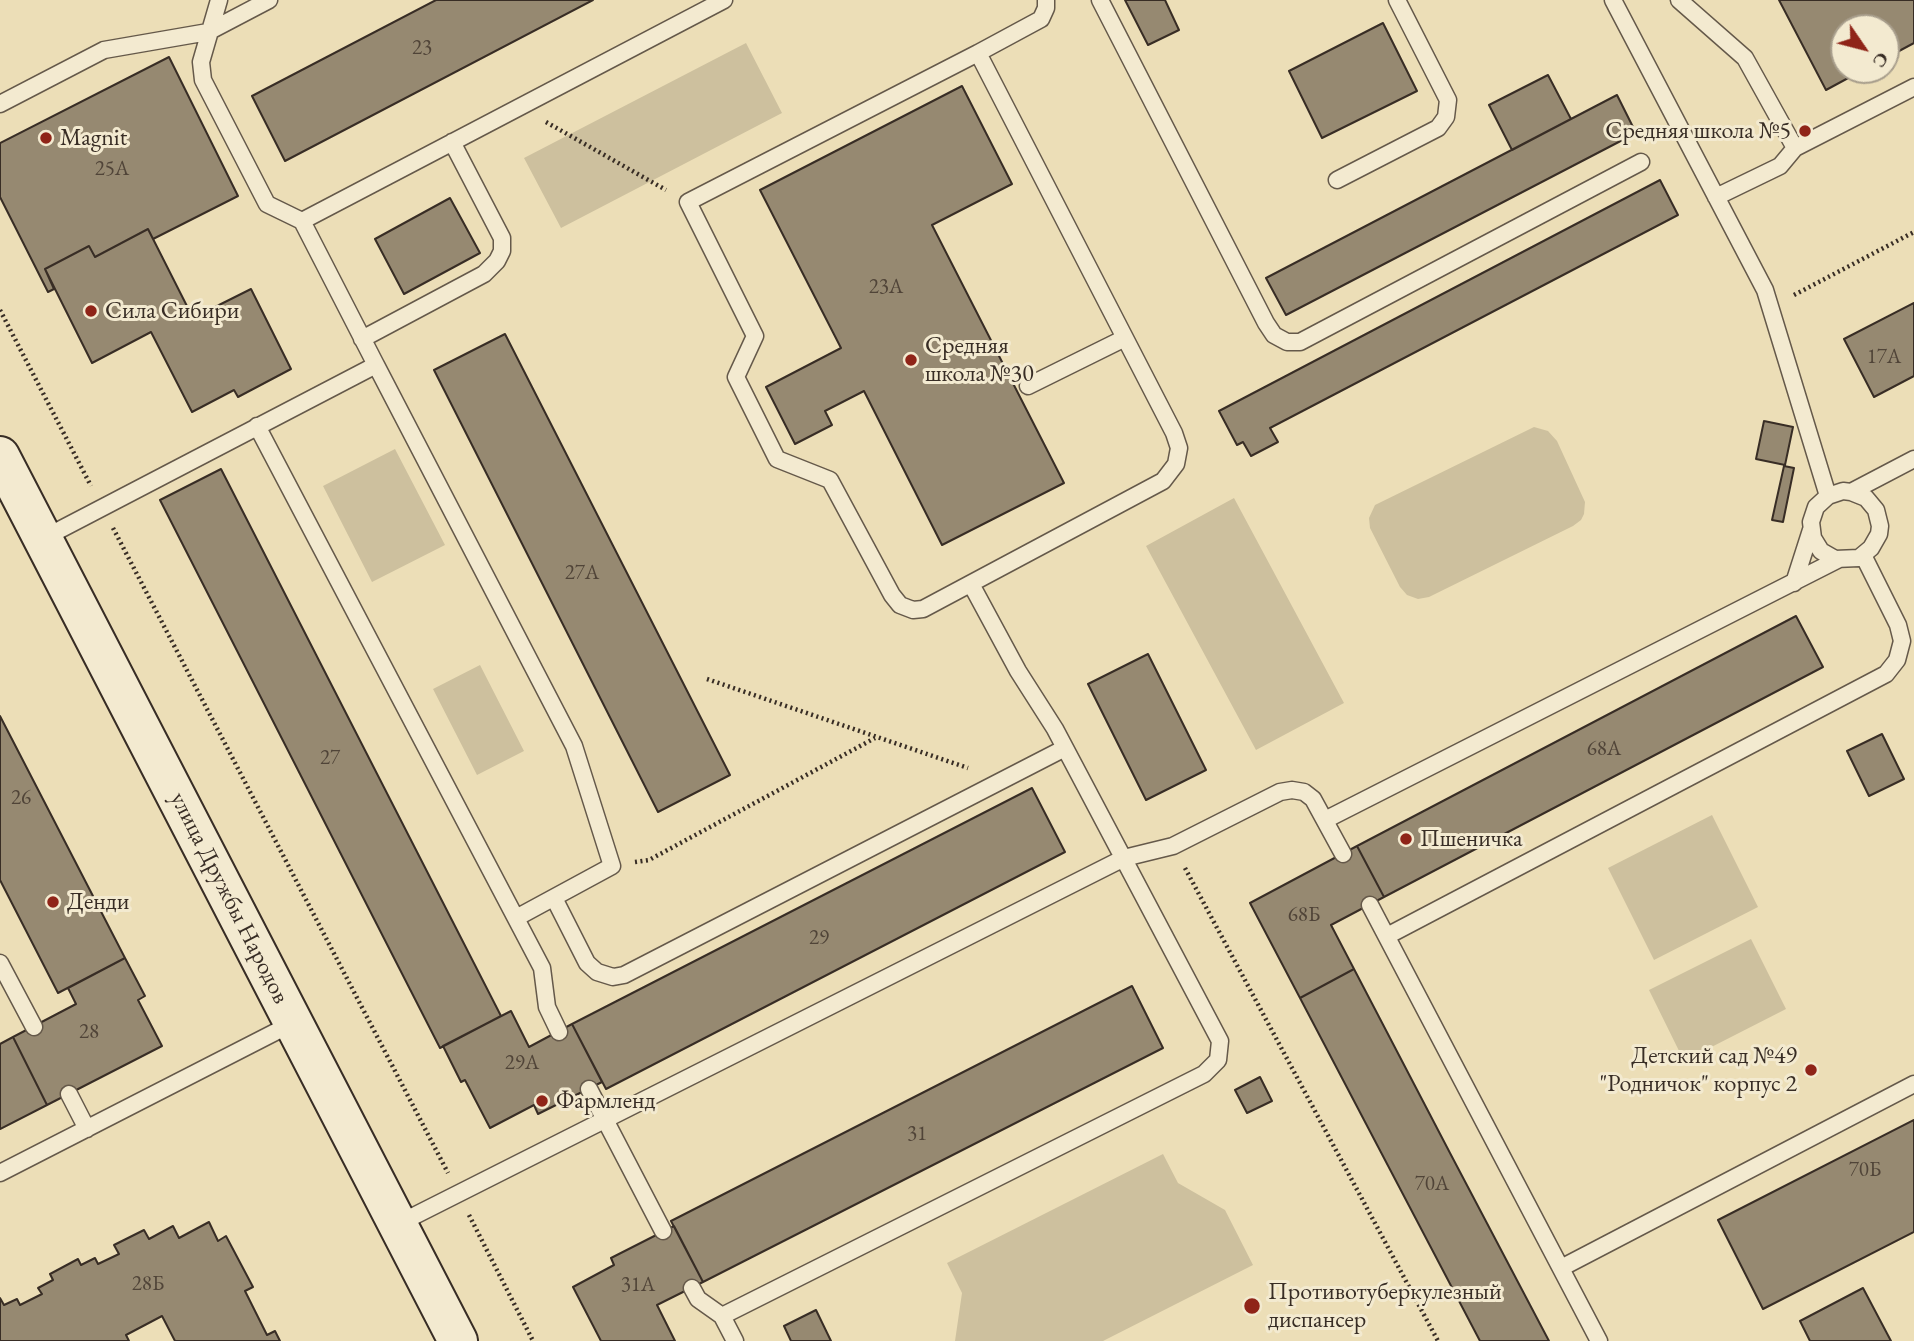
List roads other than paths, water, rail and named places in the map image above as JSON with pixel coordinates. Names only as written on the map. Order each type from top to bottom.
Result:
[{"type":"street","name":"улица Дружбы Народов","points":[[0,456],[458,1341]]},
{"type":"lane","points":[[219,0],[201,62],[203,80],[209,94],[267,204],[302,221],[574,746],[612,866],[516,918]]},
{"type":"lane","points":[[0,104],[104,50],[208,32],[269,0]]},
{"type":"lane","points":[[302,221],[724,0]]},
{"type":"lane","points":[[978,53],[1174,433],[1179,448],[1176,464],[1163,481],[923,609],[913,610],[900,605],[892,594],[830,480],[777,459],[736,377],[755,336],[688,202],[1041,19],[1046,0]]},
{"type":"lane","points":[[1100,0],[1266,323],[1274,335],[1287,342],[1300,342],[1641,162]]},
{"type":"lane","points":[[1337,180],[1438,128],[1446,117],[1448,100],[1397,0]]},
{"type":"lane","points":[[1613,0],[1772,307],[1828,496]]},
{"type":"lane","points":[[1679,0],[1745,58],[1795,148]]},
{"type":"lane","points":[[1716,197],[1780,166],[1795,148],[1914,87]]},
{"type":"lane","points":[[362,339],[484,274],[497,261],[502,251],[502,238],[452,142]]},
{"type":"lane","points":[[1028,386],[1125,338]]},
{"type":"lane","points":[[44,538],[376,365]]},
{"type":"lane","points":[[257,426],[542,968],[547,1007],[559,1031]]},
{"type":"lane","points":[[1851,492],[1914,459]]},
{"type":"lane","points":[[1794,583],[1811,530],[1813,514],[1828,496],[1843,491],[1859,494],[1872,504],[1880,526],[1876,541],[1863,555],[1851,560],[1839,559],[1821,551],[1811,530]]},
{"type":"lane","points":[[1387,936],[1886,674],[1897,660],[1902,642],[1898,625],[1863,555]]},
{"type":"lane","points":[[1325,820],[1839,559]]},
{"type":"lane","points":[[722,1315],[1203,1074],[1217,1060],[1220,1041],[1065,747],[1018,671],[971,583]]},
{"type":"lane","points":[[554,898],[587,963],[597,972],[613,976],[625,975],[1065,747]]},
{"type":"lane","points":[[398,1224],[1124,858],[1173,846],[1280,792],[1304,792],[1313,799],[1343,854]]},
{"type":"lane","points":[[1370,905],[1600,1341]]},
{"type":"lane","points":[[0,963],[34,1027]]},
{"type":"lane","points":[[0,1173],[293,1023]]},
{"type":"lane","points":[[1561,1268],[1914,1084]]},
{"type":"lane","points":[[589,1088],[663,1231]]},
{"type":"lane","points":[[69,1094],[87,1129]]},
{"type":"lane","points":[[692,1288],[698,1299],[722,1315],[735,1341]]},
{"type":"place","name":"Средняя школа №5","points":[[1805,131]]},
{"type":"place","name":"Magnit","points":[[46,138]]},
{"type":"place","name":"Сила Сибири","points":[[91,311]]},
{"type":"place","name":"Средняя школа №30","points":[[911,360]]},
{"type":"place","name":"Пшеничка","points":[[1406,839]]},
{"type":"place","name":"Денди","points":[[53,902]]},
{"type":"place","name":"Детский сад №49 \"Родничок\" корпус 2","points":[[1811,1070]]},
{"type":"place","name":"Фармленд","points":[[542,1101]]},
{"type":"place","name":"Противотуберкулезный диспансер","points":[[1252,1306]]}]
